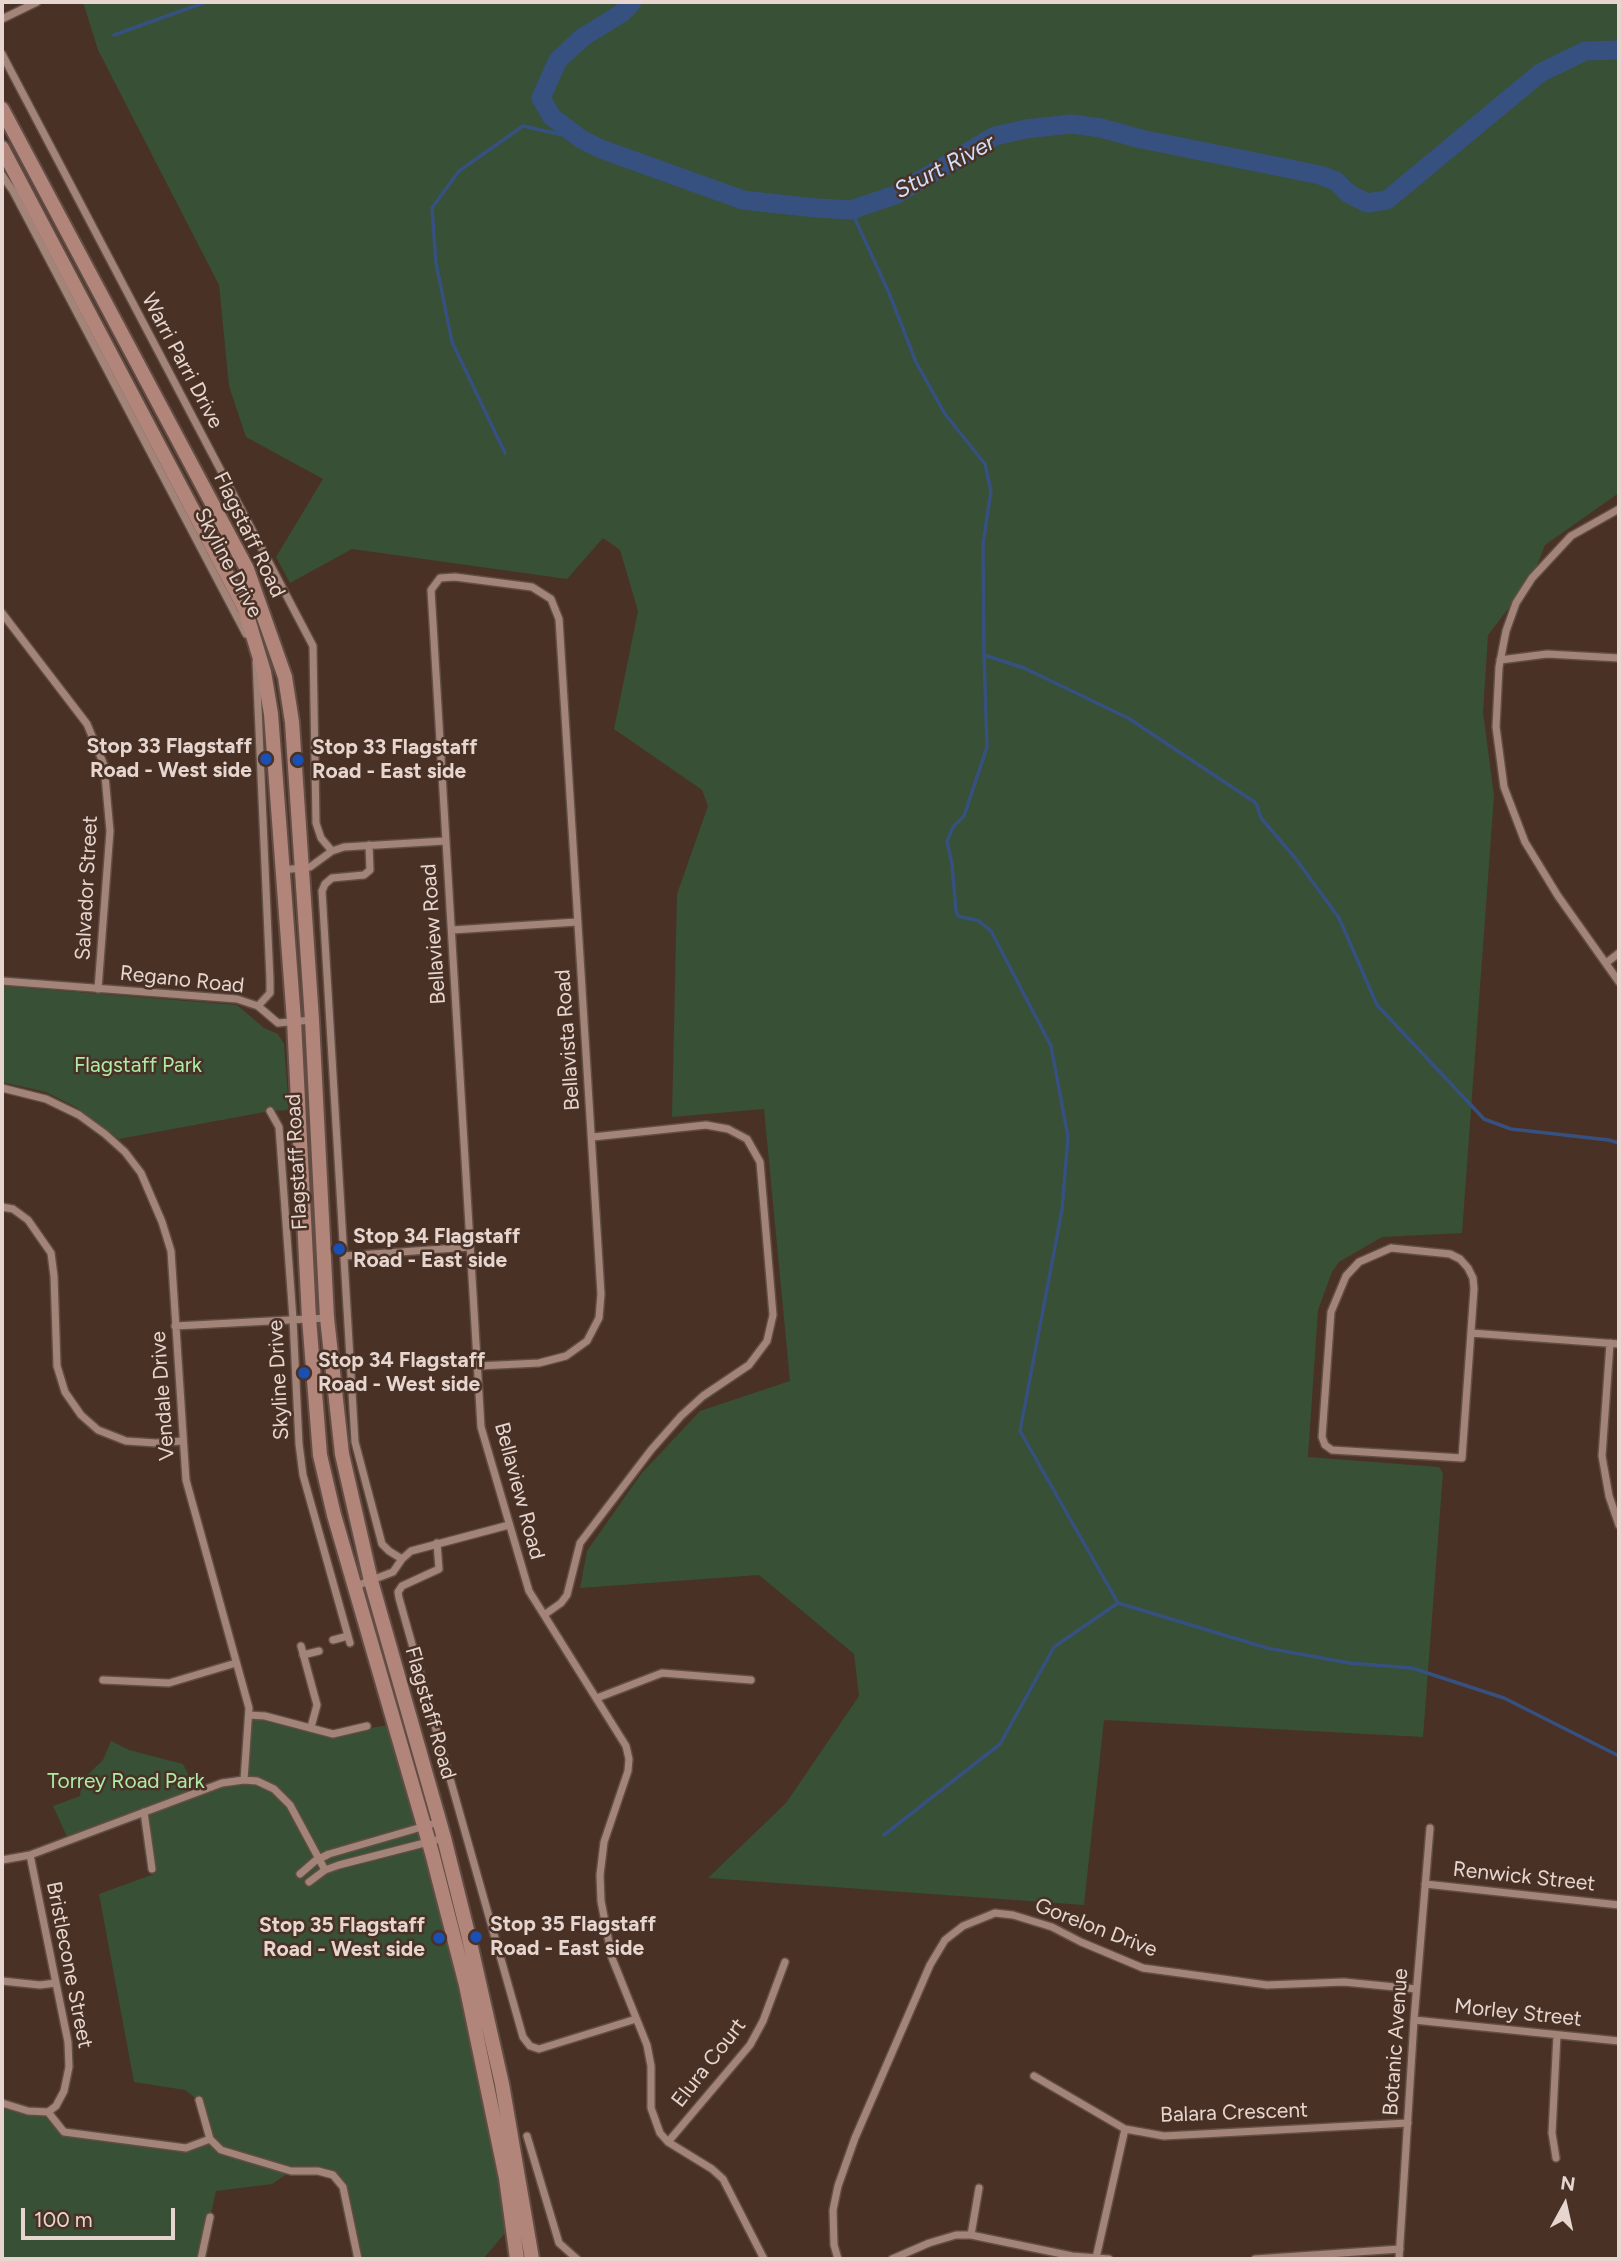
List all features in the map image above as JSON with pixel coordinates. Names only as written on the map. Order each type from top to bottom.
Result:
[{"type":"main road","name":"Flagstaff Road","points":[[3,115],[247,569],[285,677],[292,722],[312,1020],[327,1318],[342,1454],[371,1581],[444,1838],[479,1979],[502,2084],[532,2259]]},
{"type":"main road","name":"Flagstaff Road","points":[[2,148],[245,609],[261,661],[271,713],[283,870],[294,1021],[309,1318],[320,1455],[334,1515],[429,1842],[466,1985],[486,2071],[506,2178],[517,2259]]},
{"type":"street","points":[[2,19],[37,2]]},
{"type":"street","name":"Warri Parri Drive","points":[[2,54],[313,646],[316,823],[321,838],[332,851]]},
{"type":"street","name":"Skyline Drive","points":[[2,174],[243,627],[256,659],[270,980],[270,993],[258,1006]]},
{"type":"street","points":[[1619,509],[1571,536],[1532,578],[1516,603],[1500,660],[1496,727],[1504,788],[1525,842],[1558,896],[1619,982]]},
{"type":"street","name":"Bellaview Road","points":[[559,619],[551,599],[532,587],[455,577],[440,578],[431,590],[481,1427],[528,1591],[626,1746],[628,1771],[604,1842],[600,1875],[601,1901],[612,1958],[647,2045],[652,2066],[651,2108],[660,2133],[668,2142]]},
{"type":"street","name":"Salvador Street","points":[[2,613],[87,724],[96,740],[104,765],[110,831],[98,989]]},
{"type":"street","name":"Bellavista Road","points":[[478,1366],[539,1363],[566,1356],[587,1341],[599,1318],[601,1294],[593,1137],[559,619]]},
{"type":"street","points":[[1500,660],[1547,654],[1619,658]]},
{"type":"street","points":[[283,870],[310,867],[332,851],[344,847],[445,841]]},
{"type":"street","name":"Flagstaff Road","points":[[369,845],[370,870],[364,875],[332,878],[322,891],[355,1442],[382,1544],[401,1559]]},
{"type":"street","points":[[452,930],[578,922]]},
{"type":"street","points":[[1606,963],[1619,953]]},
{"type":"street","name":"Regano Road","points":[[2,981],[237,999],[258,1006],[278,1023],[312,1020]]},
{"type":"street","name":"Vendale Drive","points":[[2,1088],[46,1099],[79,1115],[125,1152],[146,1185],[165,1232],[170,1251],[186,1479],[250,1707],[244,1780]]},
{"type":"street","name":"Skyline Drive","points":[[270,1111],[279,1127],[303,1475],[349,1639],[333,1640]]},
{"type":"street","points":[[544,1615],[567,1595],[580,1543],[651,1450],[681,1416],[703,1395],[749,1365],[767,1341],[773,1315],[760,1162],[747,1139],[728,1129],[706,1125],[593,1137]]},
{"type":"street","points":[[2,1207],[13,1209],[28,1220],[51,1253],[57,1366],[65,1392],[81,1415],[98,1430],[126,1441],[182,1441]]},
{"type":"street","points":[[345,1256],[470,1247]]},
{"type":"street","points":[[1391,1248],[1450,1254],[1460,1259],[1473,1278],[1471,1333],[1462,1458],[1332,1450],[1325,1445],[1322,1437],[1331,1312],[1346,1276],[1359,1262],[1391,1248]]},
{"type":"street","points":[[175,1326],[327,1318]]},
{"type":"street","points":[[1471,1333],[1619,1344]]},
{"type":"street","points":[[1610,1343],[1602,1456],[1609,1496],[1619,1525]]},
{"type":"street","points":[[356,1586],[393,1572],[401,1559],[411,1551],[509,1525]]},
{"type":"street","points":[[437,1543],[439,1569],[402,1586],[398,1592],[399,1598],[523,2037],[530,2046],[539,2049],[636,2019]]},
{"type":"street","points":[[301,1646],[317,1705],[311,1727]]},
{"type":"street","points":[[303,1655],[319,1651]]},
{"type":"street","points":[[103,1680],[169,1683],[236,1663]]},
{"type":"street","points":[[597,1698],[662,1673],[751,1680]]},
{"type":"street","points":[[249,1715],[265,1716],[333,1734],[367,1727]]},
{"type":"street","points":[[2,1860],[30,1855],[222,1783],[244,1780],[257,1781],[274,1789],[290,1805],[325,1871]]},
{"type":"street","points":[[144,1812],[152,1869]]},
{"type":"street","points":[[300,1874],[319,1858],[439,1822]]},
{"type":"street","name":"Botanic Avenue","points":[[1399,2259],[1416,1989],[1430,1828]]},
{"type":"street","points":[[309,1882],[325,1871],[444,1838]]},
{"type":"street","name":"Bristlecone Street","points":[[30,1855],[68,2042],[69,2067],[64,2091],[56,2106],[48,2112]]},
{"type":"street","name":"Renwick Street","points":[[1425,1884],[1619,1905]]},
{"type":"street","name":"Gorelon Drive","points":[[838,2259],[834,2245],[833,2210],[838,2186],[855,2138],[930,1965],[945,1940],[963,1926],[995,1913],[1013,1915],[1052,1927],[1143,1968],[1267,1985],[1344,1982],[1416,1989]]},
{"type":"street","name":"Elura Court","points":[[668,2142],[750,2045],[764,2021],[785,1962]]},
{"type":"street","points":[[2,1981],[40,1985],[56,1983]]},
{"type":"street","name":"Morley Street","points":[[1414,2020],[1619,2041]]},
{"type":"street","points":[[1556,2158],[1552,2133],[1557,2035]]},
{"type":"street","name":"Balara Crescent","points":[[1034,2076],[1125,2129],[1164,2136],[1408,2123]]},
{"type":"street","points":[[199,2100],[210,2139],[220,2150],[291,2171],[318,2171],[333,2175],[344,2187],[358,2259]]},
{"type":"street","points":[[2,2103],[28,2111],[48,2112],[64,2132],[186,2148],[210,2139]]},
{"type":"street","points":[[1096,2258],[1125,2129]]},
{"type":"street","points":[[527,2136],[559,2244],[576,2259]]},
{"type":"street","points":[[668,2142],[712,2169],[723,2179],[759,2257]]},
{"type":"street","points":[[971,2235],[979,2188]]},
{"type":"street","points":[[201,2259],[210,2217]]},
{"type":"street","points":[[892,2259],[929,2243],[956,2235],[971,2235],[1072,2256],[1109,2259]]},
{"type":"street","points":[[1255,2259],[1400,2249]]},
{"type":"green space","points":[[83,2],[1619,2],[1619,495],[1545,545],[1532,578],[1488,635],[1483,712],[1494,796],[1462,1233],[1382,1237],[1339,1262],[1332,1272],[1318,1310],[1308,1457],[1439,1467],[1443,1473],[1423,1737],[1104,1720],[1084,1905],[708,1878],[786,1803],[859,1696],[854,1654],[759,1575],[580,1588],[587,1551],[641,1474],[700,1411],[790,1381],[764,1109],[672,1117],[677,894],[708,806],[702,790],[614,729],[638,611],[620,550],[603,538],[567,579],[352,549],[290,583],[276,557],[323,479],[246,437],[229,386],[219,285],[98,50]]},
{"type":"green space","name":"Flagstaff Park","points":[[2,986],[237,1005],[264,1028],[278,1034],[284,1044],[289,1110],[270,1111],[119,1139],[76,1107],[46,1092],[2,1082]]},
{"type":"green space","points":[[249,1715],[333,1734],[395,1724],[432,1853],[513,2224],[483,2259],[358,2259],[343,2187],[333,2175],[291,2171],[272,2184],[216,2191],[201,2259],[2,2259],[2,2102],[48,2112],[64,2132],[186,2148],[210,2139],[198,2100],[185,2090],[134,2082],[99,1894],[154,1874],[144,1812],[197,1791],[244,1780]]},
{"type":"green space","name":"Torrey Road Park","points":[[111,1741],[129,1750],[183,1764],[196,1790],[68,1839],[53,1806],[80,1796],[82,1780],[103,1760]]},
{"type":"waterway","points":[[114,35],[206,2]]},
{"type":"waterway","name":"Sturt River","points":[[632,2],[622,13],[583,37],[558,60],[541,98],[552,117],[581,139],[601,149],[743,200],[851,210],[895,195],[995,136],[1071,124],[1101,128],[1141,139],[1320,175],[1336,181],[1348,193],[1367,203],[1387,200],[1540,73],[1585,51],[1619,50]]},
{"type":"waterway","points":[[505,453],[452,342],[436,263],[432,208],[459,171],[523,126],[581,139]]},
{"type":"waterway","points":[[851,210],[889,293],[916,362],[945,414],[985,464],[991,491],[983,544],[984,655],[1024,668],[1128,718],[1256,803],[1261,818],[1296,859],[1339,918],[1377,1005],[1484,1119],[1511,1129],[1619,1143]]},
{"type":"waterway","points":[[984,655],[987,747],[964,816],[953,827],[947,842],[952,864],[956,911],[958,916],[979,921],[991,931],[1051,1046],[1068,1137],[1062,1210],[1020,1431],[1118,1603],[1267,1648],[1349,1663],[1412,1668],[1504,1698],[1619,1756]]},
{"type":"waterway","points":[[884,1835],[1000,1744],[1054,1647],[1118,1603]]},
{"type":"place","name":"Stop 33 Flagstaff Road - West side","points":[[266,759]]},
{"type":"place","name":"Stop 33 Flagstaff Road - East side","points":[[298,760]]},
{"type":"place","name":"Stop 34 Flagstaff Road - East side","points":[[339,1249]]},
{"type":"place","name":"Stop 34 Flagstaff Road - West side","points":[[304,1373]]},
{"type":"place","name":"Stop 35 Flagstaff Road - East side","points":[[476,1937]]},
{"type":"place","name":"Stop 35 Flagstaff Road - West side","points":[[439,1938]]}]
